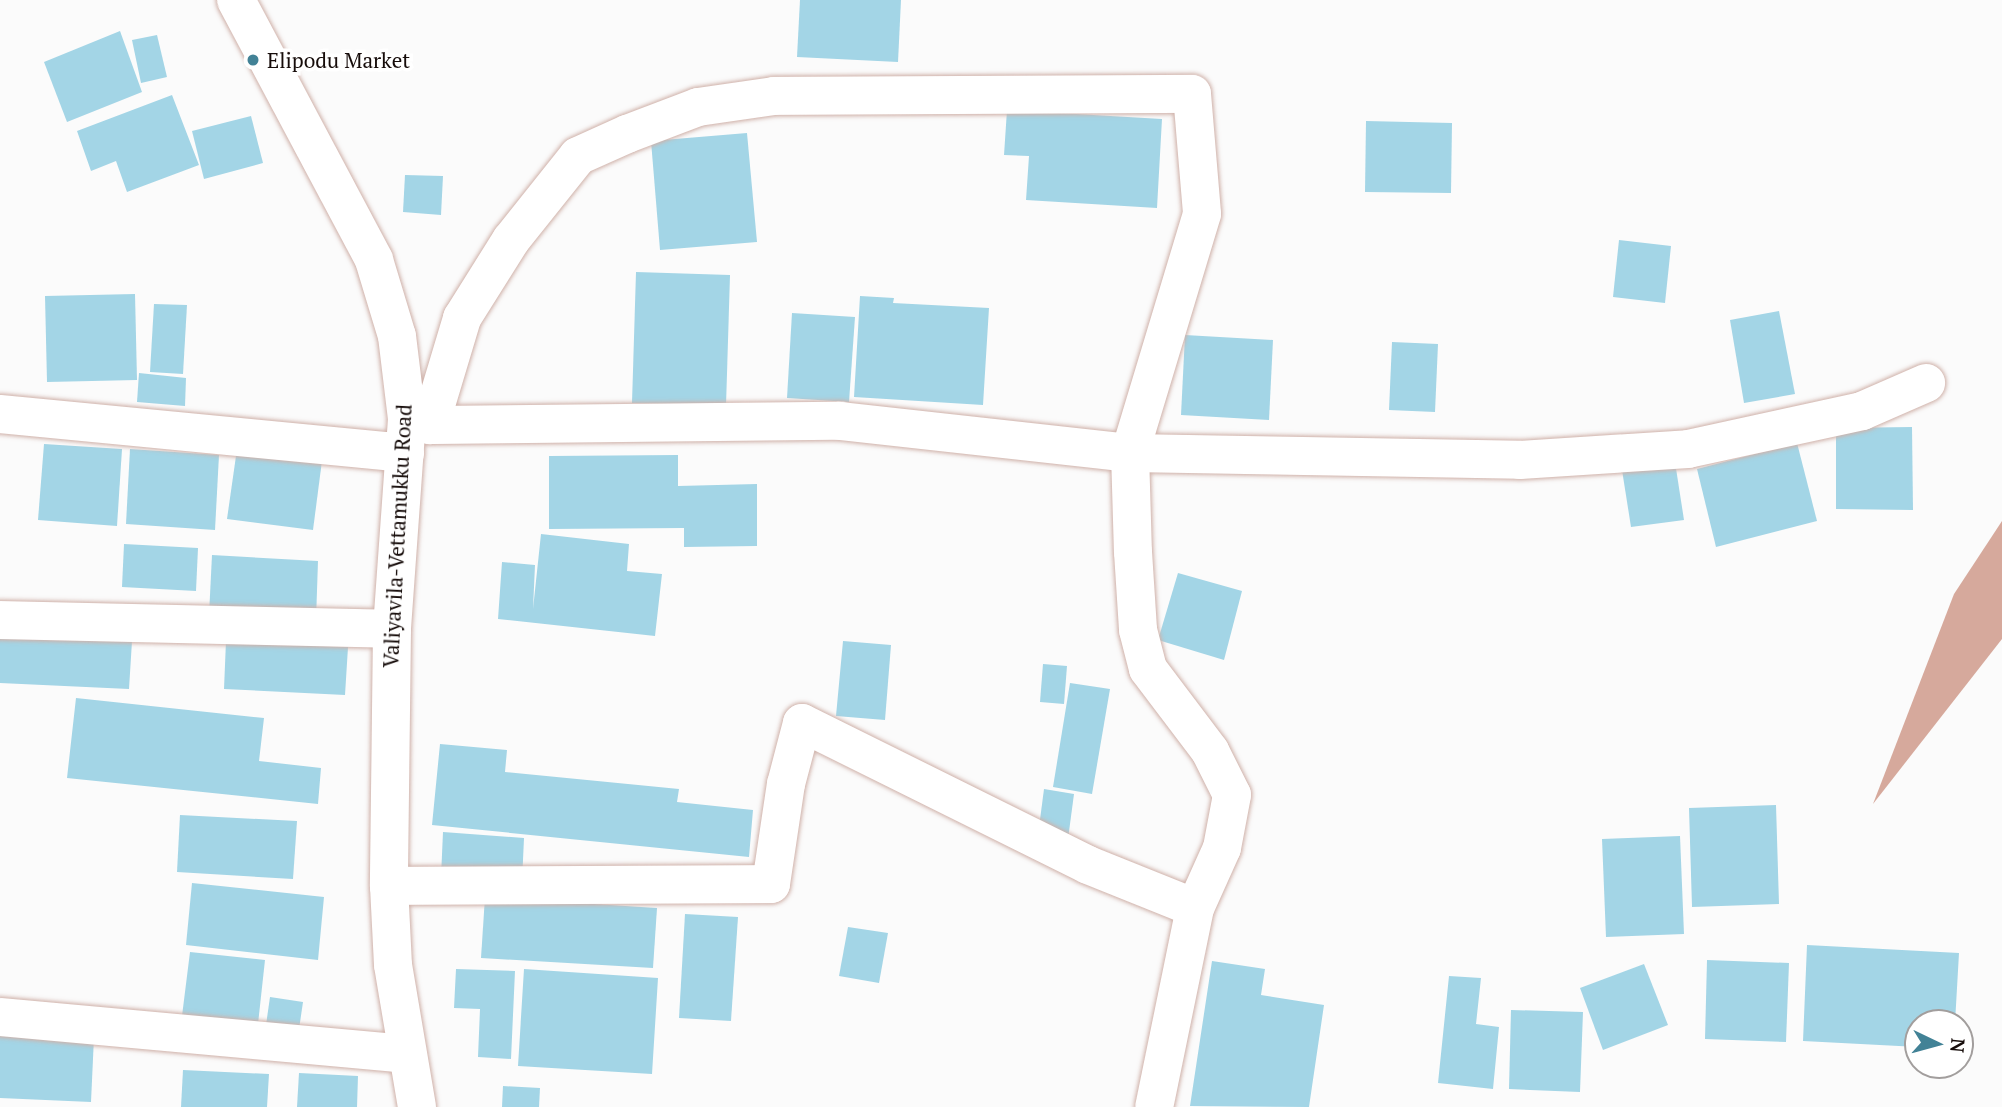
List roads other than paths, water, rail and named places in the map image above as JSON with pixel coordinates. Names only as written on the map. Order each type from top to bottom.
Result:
[{"type":"street","name":"Valiyavila-Vettamukku Road","points":[[236,0],[374,260],[397,336],[414,433],[392,629],[388,886],[406,1054],[417,1107]]},
{"type":"street","points":[[414,433],[462,318],[511,240],[579,156],[627,134],[698,107],[774,96],[1192,94],[1202,214],[1130,453],[1138,630],[1149,669],[1210,751],[1232,795],[1222,848],[1195,908],[1154,1107]]},
{"type":"street","points":[[0,414],[414,433],[840,421],[1130,453],[1520,460],[1688,449],[1862,411],[1926,383]]},
{"type":"street","points":[[0,620],[392,629]]},
{"type":"street","points":[[388,886],[771,884],[786,784],[802,723],[1088,865],[1195,908]]},
{"type":"street","points":[[0,1017],[406,1054]]},
{"type":"place","name":"Elipodu Market","points":[[253,60]]}]
